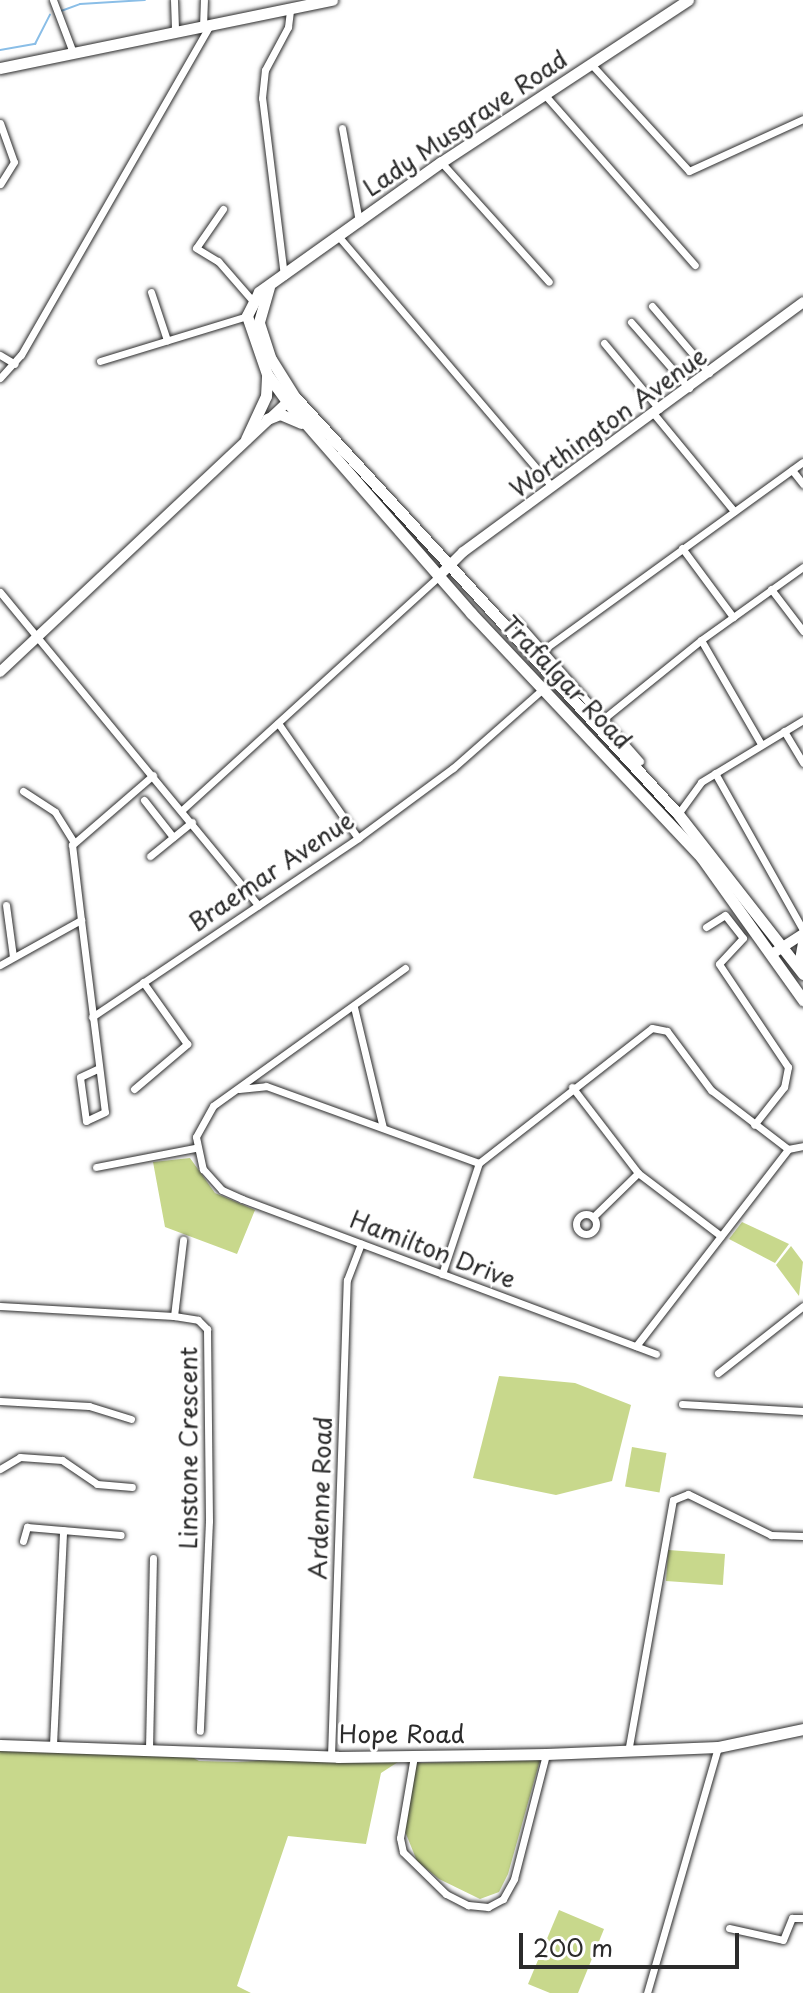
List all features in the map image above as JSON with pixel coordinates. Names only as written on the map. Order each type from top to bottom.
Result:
[{"type":"main road","points":[[0,68],[72,50],[290,10],[327,0]]},
{"type":"main road","name":"Lady Musgrave Road","points":[[252,300],[441,162],[688,0]]},
{"type":"main road","points":[[270,286],[259,323],[271,359],[290,399]]},
{"type":"main road","points":[[246,439],[266,396],[267,374],[247,316],[252,300]]},
{"type":"main road","name":"Worthington Avenue","points":[[438,577],[552,486],[803,302]]},
{"type":"main road","points":[[267,374],[290,399]]},
{"type":"main road","points":[[0,672],[290,399]]},
{"type":"main road","name":"Trafalgar Road","points":[[290,399],[314,433],[438,577],[701,857],[803,1000]]},
{"type":"main road","name":"Trafalgar Road","points":[[290,399],[447,567],[535,655],[678,814]]},
{"type":"main road","points":[[267,419],[290,416],[314,433]]},
{"type":"main road","points":[[678,814],[774,932],[803,974]]},
{"type":"main road","points":[[774,932],[784,939],[802,937]]},
{"type":"main road","points":[[774,957],[802,937]]},
{"type":"main road","points":[[802,937],[797,957],[803,974]]},
{"type":"main road","name":"Hope Road","points":[[0,1745],[331,1756],[546,1754],[718,1747],[803,1729]]},
{"type":"street","points":[[53,0],[72,50]]},
{"type":"street","points":[[174,0],[175,32]]},
{"type":"street","points":[[0,378],[15,364],[206,26],[204,0]]},
{"type":"street","points":[[284,276],[262,98],[265,70],[288,27],[290,10]]},
{"type":"street","points":[[591,64],[689,171],[803,119]]},
{"type":"street","points":[[544,94],[695,265]]},
{"type":"street","points":[[0,123],[14,162],[0,184]]},
{"type":"street","points":[[342,128],[359,222]]},
{"type":"street","points":[[441,162],[549,282]]},
{"type":"street","points":[[223,209],[196,248],[218,261],[252,300]]},
{"type":"street","points":[[339,237],[552,486]]},
{"type":"street","points":[[151,292],[167,340]]},
{"type":"street","points":[[652,306],[709,373]]},
{"type":"street","points":[[100,361],[247,316]]},
{"type":"street","points":[[631,322],[689,388]]},
{"type":"street","points":[[604,343],[734,511]]},
{"type":"street","points":[[0,355],[15,364]]},
{"type":"street","points":[[535,655],[803,462]]},
{"type":"street","points":[[792,470],[803,484]]},
{"type":"street","points":[[682,548],[733,617]]},
{"type":"street","points":[[602,720],[701,640],[803,567]]},
{"type":"street","points":[[182,810],[438,577]]},
{"type":"street","points":[[771,589],[803,631]]},
{"type":"street","points":[[0,592],[258,905]]},
{"type":"street","points":[[516,620],[535,655],[640,761]]},
{"type":"street","points":[[701,640],[761,744]]},
{"type":"street","name":"Braemar Avenue","points":[[92,1017],[358,838],[453,768],[543,689]]},
{"type":"street","points":[[678,814],[715,773],[803,720]]},
{"type":"street","points":[[278,723],[358,838]]},
{"type":"street","points":[[784,731],[803,763]]},
{"type":"street","points":[[715,773],[802,937]]},
{"type":"street","points":[[74,842],[153,775]]},
{"type":"street","points":[[23,791],[55,812],[74,842],[97,1069],[105,1117],[86,1121],[80,1077],[97,1069]]},
{"type":"street","points":[[144,800],[173,837]]},
{"type":"street","points":[[150,856],[192,822]]},
{"type":"street","points":[[6,905],[13,957]]},
{"type":"street","points":[[706,927],[725,915],[743,938],[719,964],[788,1067],[784,1087],[754,1125]]},
{"type":"street","points":[[0,965],[81,920]]},
{"type":"street","points":[[96,1167],[195,1148],[202,1120],[239,1089],[405,968]]},
{"type":"street","points":[[134,1089],[187,1044],[143,982]]},
{"type":"street","points":[[354,1007],[383,1128]]},
{"type":"street","points":[[442,1274],[479,1163],[572,1087],[652,1028],[660,1028],[711,1090],[788,1149]]},
{"type":"street","points":[[239,1089],[266,1086],[479,1163]]},
{"type":"street","points":[[572,1087],[638,1173],[721,1236]]},
{"type":"street","points":[[636,1346],[788,1149],[803,1146]]},
{"type":"street","name":"Hamilton Drive","points":[[195,1148],[203,1169],[222,1190],[656,1354]]},
{"type":"street","points":[[593,1217],[638,1173]]},
{"type":"street","points":[[174,1316],[183,1240]]},
{"type":"street","name":"Ardenne Road","points":[[331,1756],[347,1280],[361,1244]]},
{"type":"street","name":"Linstone Crescent","points":[[0,1306],[174,1316],[198,1320],[209,1335],[209,1521],[200,1731]]},
{"type":"street","points":[[718,1373],[803,1306]]},
{"type":"street","points":[[0,1401],[89,1406],[131,1419]]},
{"type":"street","points":[[682,1404],[803,1411]]},
{"type":"street","points":[[0,1469],[20,1457],[62,1460],[97,1484],[132,1487]]},
{"type":"street","points":[[628,1752],[673,1500],[688,1494],[771,1535],[803,1536]]},
{"type":"street","points":[[23,1541],[24,1527],[121,1535]]},
{"type":"street","points":[[53,1745],[63,1530]]},
{"type":"street","points":[[149,1748],[153,1558]]},
{"type":"street","points":[[647,1993],[718,1747]]},
{"type":"street","points":[[414,1756],[400,1838],[403,1852],[446,1894],[468,1905],[488,1907],[503,1899],[514,1879],[546,1754]]},
{"type":"street","points":[[729,1928],[783,1940],[792,1918],[803,1918]]},
{"type":"green space","points":[[190,1158],[215,1193],[255,1210],[237,1254],[165,1227],[153,1162]]},
{"type":"green space","points":[[742,1222],[789,1244],[775,1263],[729,1239]]},
{"type":"green space","points":[[791,1246],[803,1262],[799,1296],[776,1265]]},
{"type":"green space","points":[[499,1376],[575,1383],[631,1405],[612,1481],[556,1495],[473,1478]]},
{"type":"green space","points":[[632,1447],[666,1453],[660,1492],[625,1486]]},
{"type":"green space","points":[[668,1550],[725,1554],[723,1585],[666,1581]]},
{"type":"green space","points":[[0,1751],[185,1753],[199,1761],[305,1758],[398,1762],[381,1773],[366,1844],[288,1836],[237,1986],[251,1993],[0,1993]]},
{"type":"green space","points":[[540,1760],[508,1874],[499,1892],[480,1899],[439,1879],[417,1861],[404,1829],[416,1763]]},
{"type":"green space","points":[[559,1910],[604,1929],[578,1993],[550,1993],[528,1984]]},
{"type":"waterway","points":[[61,11],[80,4],[145,0]]},
{"type":"waterway","points":[[0,50],[35,44],[50,15]]}]
